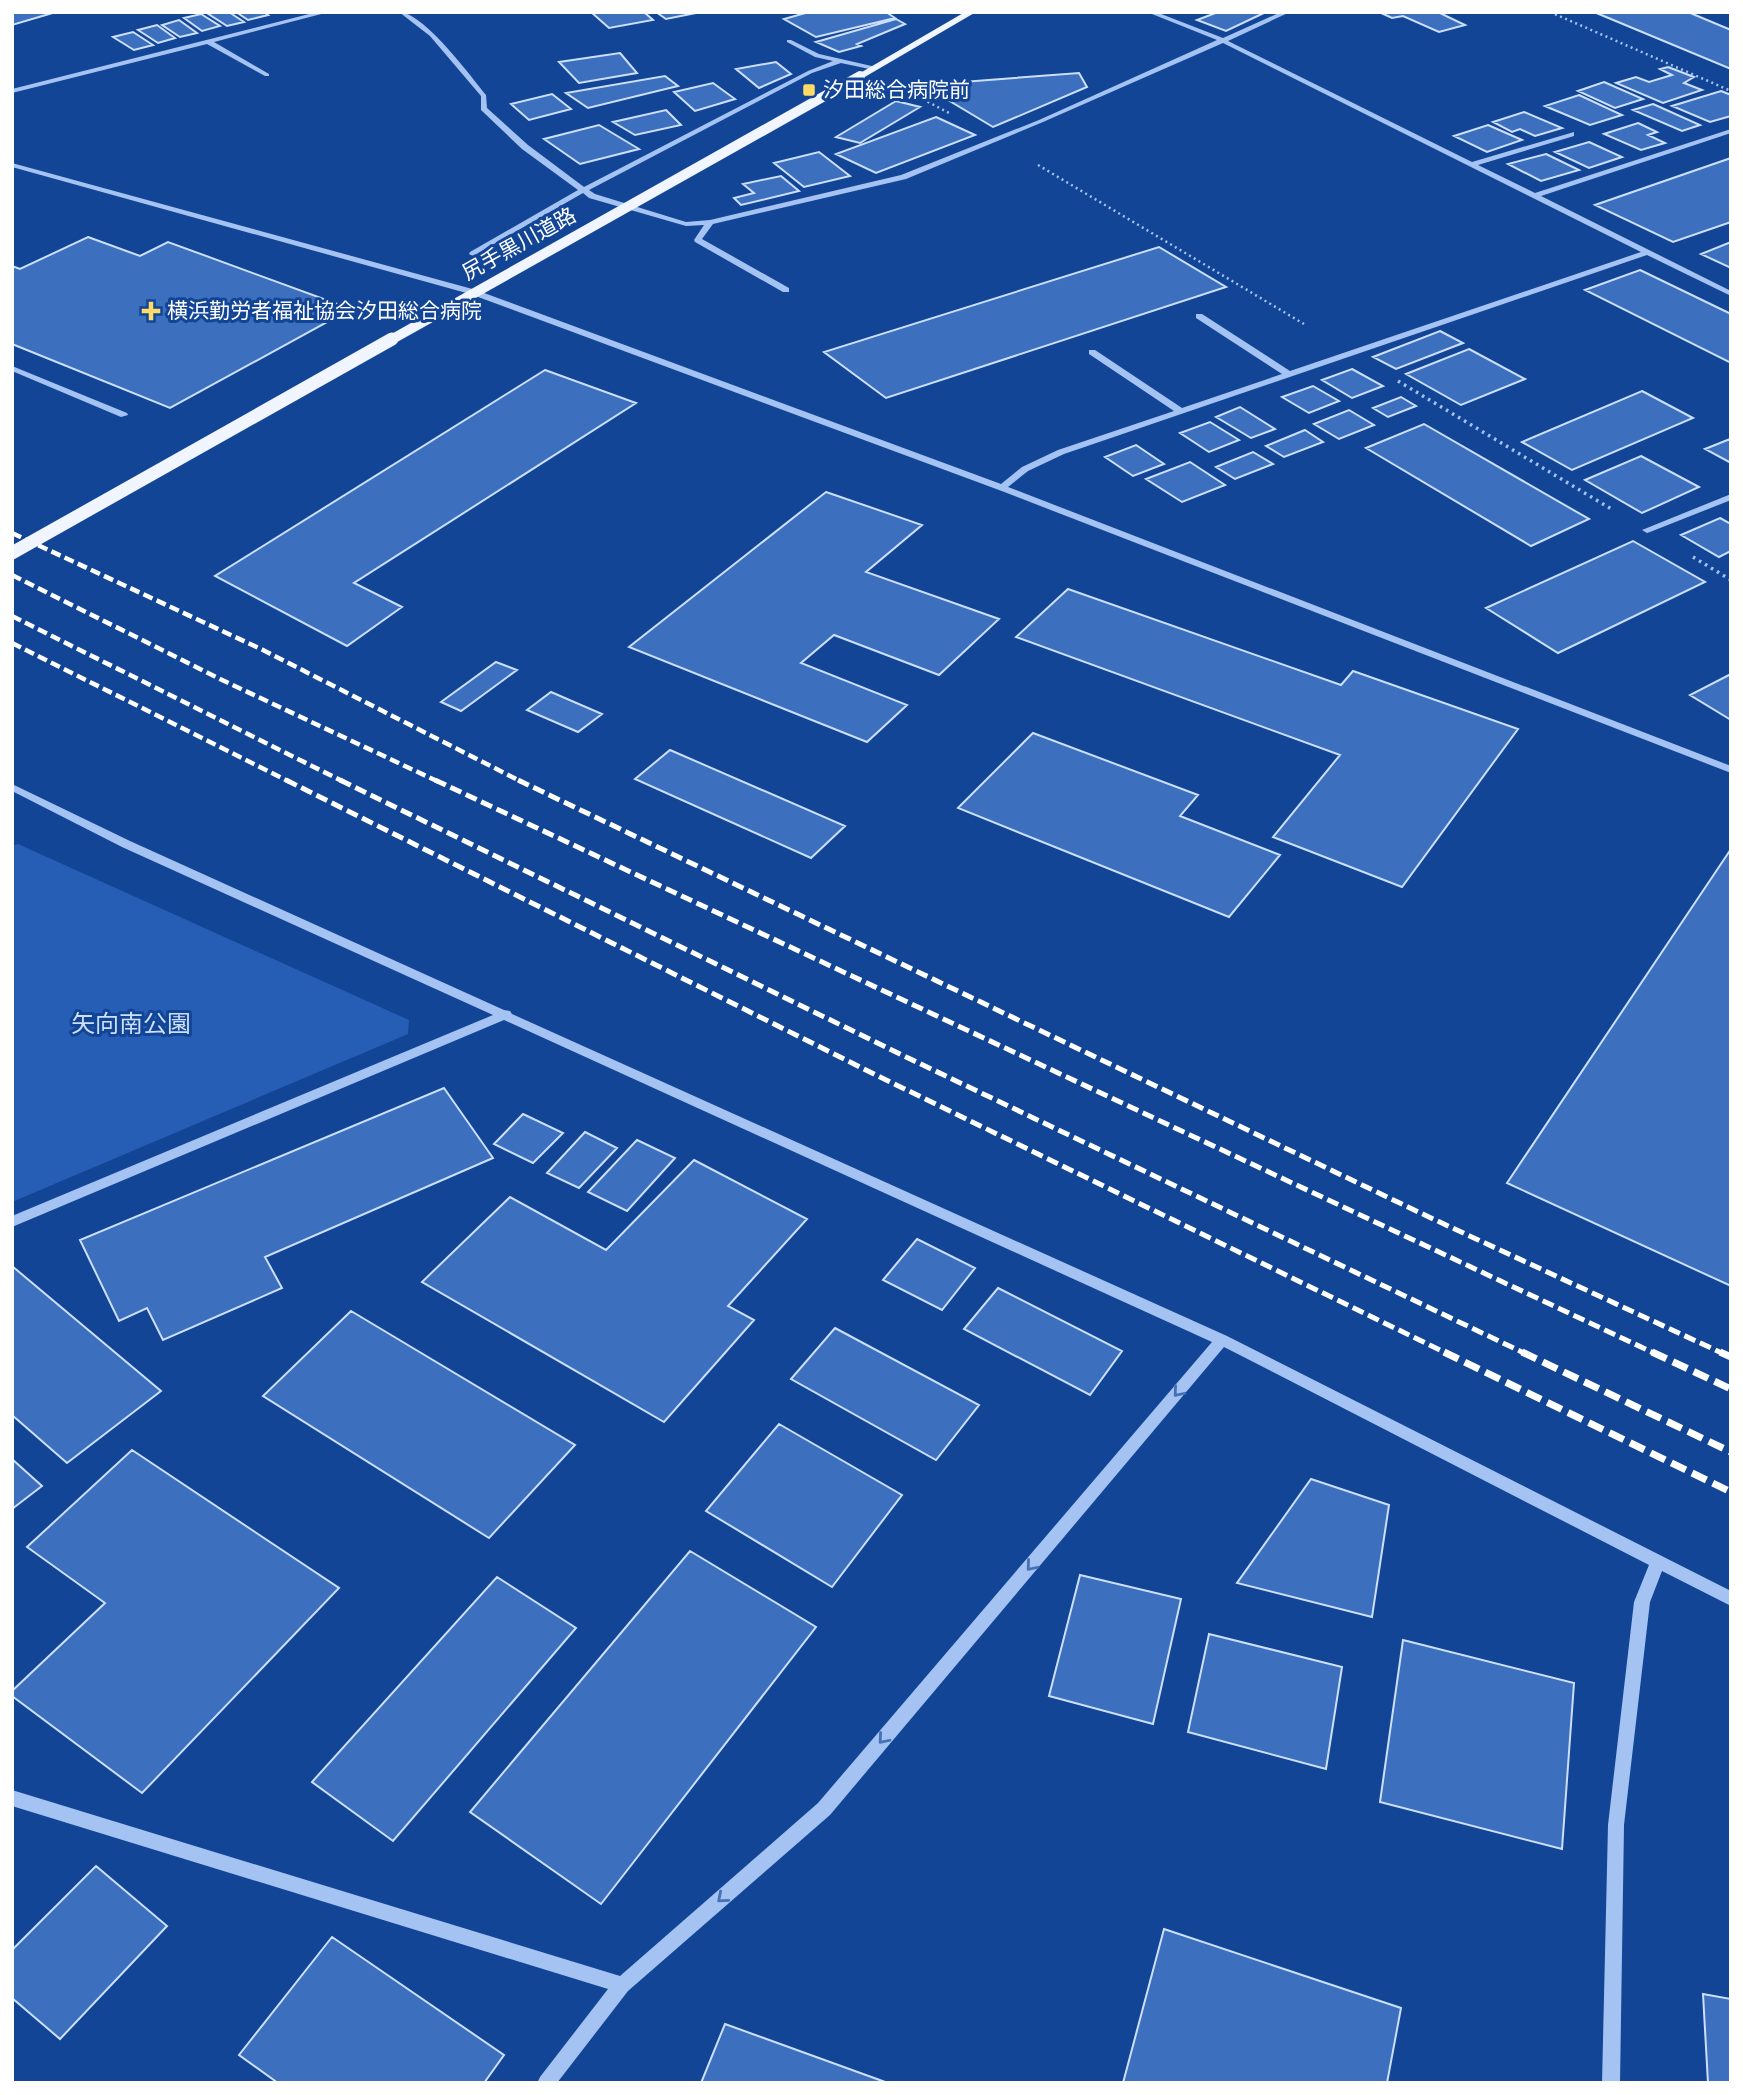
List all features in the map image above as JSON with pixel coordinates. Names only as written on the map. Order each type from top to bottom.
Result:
[{"type":"main road","name":"尻手黒川道路","points":[[12,552],[972,12]]},
{"type":"street","points":[[12,92],[326,12]]},
{"type":"street","points":[[402,12],[432,35],[484,96],[484,109],[525,147],[592,196],[686,224],[710,222],[903,177],[1287,12]]},
{"type":"street","points":[[1150,12],[1222,40],[1731,294]]},
{"type":"street","points":[[789,41],[817,56],[874,68]]},
{"type":"street","points":[[209,42],[267,75]]},
{"type":"street","points":[[472,254],[583,190],[810,72],[840,61]]},
{"type":"street","points":[[1536,195],[1731,131]]},
{"type":"street","points":[[1474,164],[1571,134]]},
{"type":"street","points":[[12,164],[473,292],[1002,488],[1731,770]]},
{"type":"street","points":[[710,222],[698,240],[786,290]]},
{"type":"street","points":[[1002,488],[1026,469],[1061,452],[1648,252]]},
{"type":"street","points":[[1199,316],[1287,373]]},
{"type":"street","points":[[1092,352],[1182,412]]},
{"type":"street","points":[[12,368],[124,415]]},
{"type":"street","points":[[1647,530],[1731,497]]},
{"type":"street","points":[[12,787],[126,844],[1222,1340],[1731,1599]]},
{"type":"street","points":[[12,1222],[506,1014]]},
{"type":"street","points":[[546,2083],[622,1985],[824,1809],[1222,1340]]},
{"type":"street","points":[[1611,2083],[1616,1825],[1642,1601],[1658,1562]]},
{"type":"street","points":[[12,1798],[622,1985]]},
{"type":"path","points":[[1550,12],[1731,91]]},
{"type":"green space","name":"矢向南公園","points":[[18,844],[409,1020],[408,1034],[12,1202],[12,846]]},
{"type":"building","points":[[12,12],[56,12],[12,25]]},
{"type":"building","points":[[229,12],[244,22],[227,26],[207,13]]},
{"type":"building","points":[[236,12],[263,12],[268,15],[248,20]]},
{"type":"building","points":[[591,12],[644,12],[653,20],[609,28]]},
{"type":"building","points":[[656,12],[701,12],[666,19]]},
{"type":"building","points":[[809,12],[886,12],[895,18],[816,37],[784,19]]},
{"type":"building","points":[[1218,12],[1266,12],[1226,31],[1197,20]]},
{"type":"building","points":[[1379,12],[1440,13],[1465,25],[1439,32],[1403,16],[1392,18]]},
{"type":"building","points":[[1594,12],[1688,12],[1731,30],[1731,69]]},
{"type":"building","points":[[201,14],[220,26],[202,31],[184,18]]},
{"type":"building","points":[[896,19],[905,24],[857,44],[861,46],[839,52],[816,42]]},
{"type":"building","points":[[179,20],[197,33],[180,37],[162,25]]},
{"type":"building","points":[[157,25],[175,38],[158,43],[138,30]]},
{"type":"building","points":[[133,32],[153,45],[134,50],[113,37]]},
{"type":"building","points":[[620,53],[637,73],[579,83],[559,62]]},
{"type":"building","points":[[776,62],[791,74],[759,88],[736,69]]},
{"type":"building","points":[[1668,67],[1694,77],[1684,83],[1702,90],[1663,103],[1616,83],[1636,77],[1649,82],[1672,75],[1660,69]]},
{"type":"building","points":[[1079,73],[1087,87],[993,127],[923,85]]},
{"type":"building","points":[[665,76],[678,86],[588,108],[566,93]]},
{"type":"building","points":[[1604,82],[1643,99],[1615,108],[1578,91]]},
{"type":"building","points":[[713,83],[735,99],[695,111],[674,92]]},
{"type":"building","points":[[1721,91],[1731,95],[1731,116],[1710,122],[1672,106]]},
{"type":"building","points":[[552,94],[571,109],[529,120],[511,104]]},
{"type":"building","points":[[1579,95],[1622,115],[1590,125],[1545,106]]},
{"type":"building","points":[[896,101],[920,107],[860,143],[836,137]]},
{"type":"building","points":[[1653,104],[1700,125],[1682,131],[1633,110]]},
{"type":"building","points":[[666,110],[681,125],[635,135],[613,122]]},
{"type":"building","points":[[1524,112],[1562,128],[1535,136],[1520,129],[1512,132],[1493,122]]},
{"type":"building","points":[[936,117],[975,135],[876,173],[836,154]]},
{"type":"building","points":[[1638,123],[1657,132],[1648,135],[1665,143],[1641,150],[1604,134]]},
{"type":"building","points":[[599,125],[639,149],[580,164],[544,139]]},
{"type":"building","points":[[1488,125],[1522,140],[1487,152],[1454,136]]},
{"type":"building","points":[[1589,142],[1622,157],[1589,168],[1555,152]]},
{"type":"building","points":[[819,152],[850,176],[804,187],[774,163]]},
{"type":"building","points":[[1546,154],[1579,170],[1541,181],[1508,164]]},
{"type":"building","points":[[1731,158],[1731,222],[1673,242],[1595,205]]},
{"type":"building","points":[[781,176],[799,191],[741,205],[734,198],[754,193],[743,184]]},
{"type":"building","points":[[88,237],[140,256],[168,242],[351,309],[170,408],[12,344],[12,266],[20,269]]},
{"type":"building","points":[[1731,242],[1731,268],[1701,254]]},
{"type":"building","points":[[1159,247],[1226,287],[886,398],[824,352]]},
{"type":"building","points":[[1640,270],[1731,314],[1731,363],[1585,290]]},
{"type":"building","points":[[1440,331],[1463,343],[1396,369],[1373,357]]},
{"type":"building","points":[[1469,349],[1525,379],[1461,405],[1406,374]]},
{"type":"building","points":[[1352,369],[1383,386],[1352,398],[1322,380]]},
{"type":"building","points":[[545,370],[636,403],[354,583],[402,607],[347,646],[215,576]]},
{"type":"building","points":[[1313,386],[1339,401],[1309,413],[1282,397]]},
{"type":"building","points":[[1642,391],[1693,418],[1572,470],[1522,442]]},
{"type":"building","points":[[1401,397],[1416,406],[1388,417],[1373,408]]},
{"type":"building","points":[[1240,407],[1275,429],[1251,438],[1216,417]]},
{"type":"building","points":[[1349,410],[1374,425],[1339,439],[1314,424]]},
{"type":"building","points":[[1210,422],[1239,440],[1209,452],[1180,433]]},
{"type":"building","points":[[1424,424],[1589,519],[1531,546],[1366,448]]},
{"type":"building","points":[[1305,430],[1323,442],[1284,457],[1266,446]]},
{"type":"building","points":[[1730,439],[1731,463],[1705,449]]},
{"type":"building","points":[[1136,445],[1164,464],[1133,476],[1105,457]]},
{"type":"building","points":[[1253,452],[1273,464],[1235,479],[1216,467]]},
{"type":"building","points":[[1641,456],[1699,487],[1642,513],[1585,480]]},
{"type":"building","points":[[1190,462],[1225,485],[1182,502],[1146,479]]},
{"type":"building","points":[[826,492],[922,525],[866,572],[999,619],[939,675],[834,635],[801,663],[907,705],[867,742],[629,647]]},
{"type":"building","points":[[1720,518],[1731,524],[1731,551],[1719,557],[1681,535]]},
{"type":"building","points":[[1633,541],[1705,582],[1558,653],[1486,608]]},
{"type":"building","points":[[1068,589],[1341,685],[1353,671],[1518,729],[1402,887],[1273,837],[1340,755],[1016,637]]},
{"type":"building","points":[[496,662],[517,670],[461,711],[441,702]]},
{"type":"building","points":[[1731,674],[1731,720],[1690,695]]},
{"type":"building","points":[[551,692],[602,714],[578,732],[527,710]]},
{"type":"building","points":[[1033,733],[1198,795],[1180,816],[1280,855],[1229,917],[958,808]]},
{"type":"building","points":[[670,750],[845,826],[811,858],[635,779]]},
{"type":"building","points":[[1731,849],[1731,1286],[1507,1183]]},
{"type":"building","points":[[444,1088],[493,1158],[265,1257],[282,1288],[163,1340],[147,1308],[119,1321],[80,1240]]},
{"type":"building","points":[[523,1114],[563,1133],[533,1163],[494,1144]]},
{"type":"building","points":[[585,1132],[617,1148],[579,1188],[547,1173]]},
{"type":"building","points":[[637,1140],[675,1158],[627,1211],[588,1192]]},
{"type":"building","points":[[694,1160],[807,1219],[728,1306],[754,1320],[664,1422],[422,1282],[510,1197],[606,1250]]},
{"type":"building","points":[[917,1239],[975,1268],[942,1310],[883,1280]]},
{"type":"building","points":[[12,1266],[161,1391],[67,1463],[12,1415]]},
{"type":"building","points":[[998,1288],[1122,1351],[1090,1395],[964,1329]]},
{"type":"building","points":[[351,1311],[575,1445],[489,1538],[263,1396]]},
{"type":"building","points":[[835,1328],[979,1405],[936,1460],[791,1379]]},
{"type":"building","points":[[779,1424],[902,1495],[832,1587],[706,1511]]},
{"type":"building","points":[[132,1450],[339,1588],[142,1793],[12,1696],[12,1691],[105,1603],[27,1547]]},
{"type":"building","points":[[12,1459],[42,1486],[12,1509]]},
{"type":"building","points":[[1311,1479],[1389,1505],[1372,1617],[1237,1583]]},
{"type":"building","points":[[690,1551],[816,1627],[601,1904],[470,1812]]},
{"type":"building","points":[[1080,1575],[1181,1599],[1153,1724],[1049,1696]]},
{"type":"building","points":[[497,1577],[576,1628],[393,1841],[312,1782]]},
{"type":"building","points":[[1209,1634],[1342,1667],[1326,1769],[1188,1732]]},
{"type":"building","points":[[1403,1640],[1574,1683],[1562,1849],[1380,1802]]},
{"type":"building","points":[[96,1866],[167,1926],[60,2039],[12,1998],[12,1950]]},
{"type":"building","points":[[1164,1929],[1401,2008],[1387,2083],[1123,2083]]},
{"type":"building","points":[[332,1937],[504,2055],[484,2083],[278,2083],[239,2055]]},
{"type":"building","points":[[1703,1994],[1731,1999],[1731,2083],[1708,2083]]},
{"type":"building","points":[[725,2024],[888,2083],[701,2083]]},
{"type":"railway","points":[[12,533],[263,650],[519,781]]},
{"type":"railway","points":[[12,575],[220,679],[439,782]]},
{"type":"railway","points":[[12,616],[340,780]]},
{"type":"railway","points":[[12,643],[874,1074],[1448,1354]]},
{"type":"railway","points":[[340,780],[902,1055],[1526,1354]]},
{"type":"railway","points":[[340,780],[344,782]]},
{"type":"railway","points":[[435,780],[1656,1354]]},
{"type":"railway","points":[[519,781],[1431,1218],[1724,1354]]},
{"type":"railway","points":[[1444,1352],[1731,1492]]},
{"type":"railway","points":[[1522,1352],[1731,1452]]},
{"type":"railway","points":[[1652,1352],[1731,1389]]},
{"type":"railway","points":[[1720,1352],[1731,1357]]},
{"type":"place","name":"汐田総合病院前","points":[[809,90]]},
{"type":"place","name":"横浜勤労者福祉協会汐田総合病院","points":[[151,311]]}]
